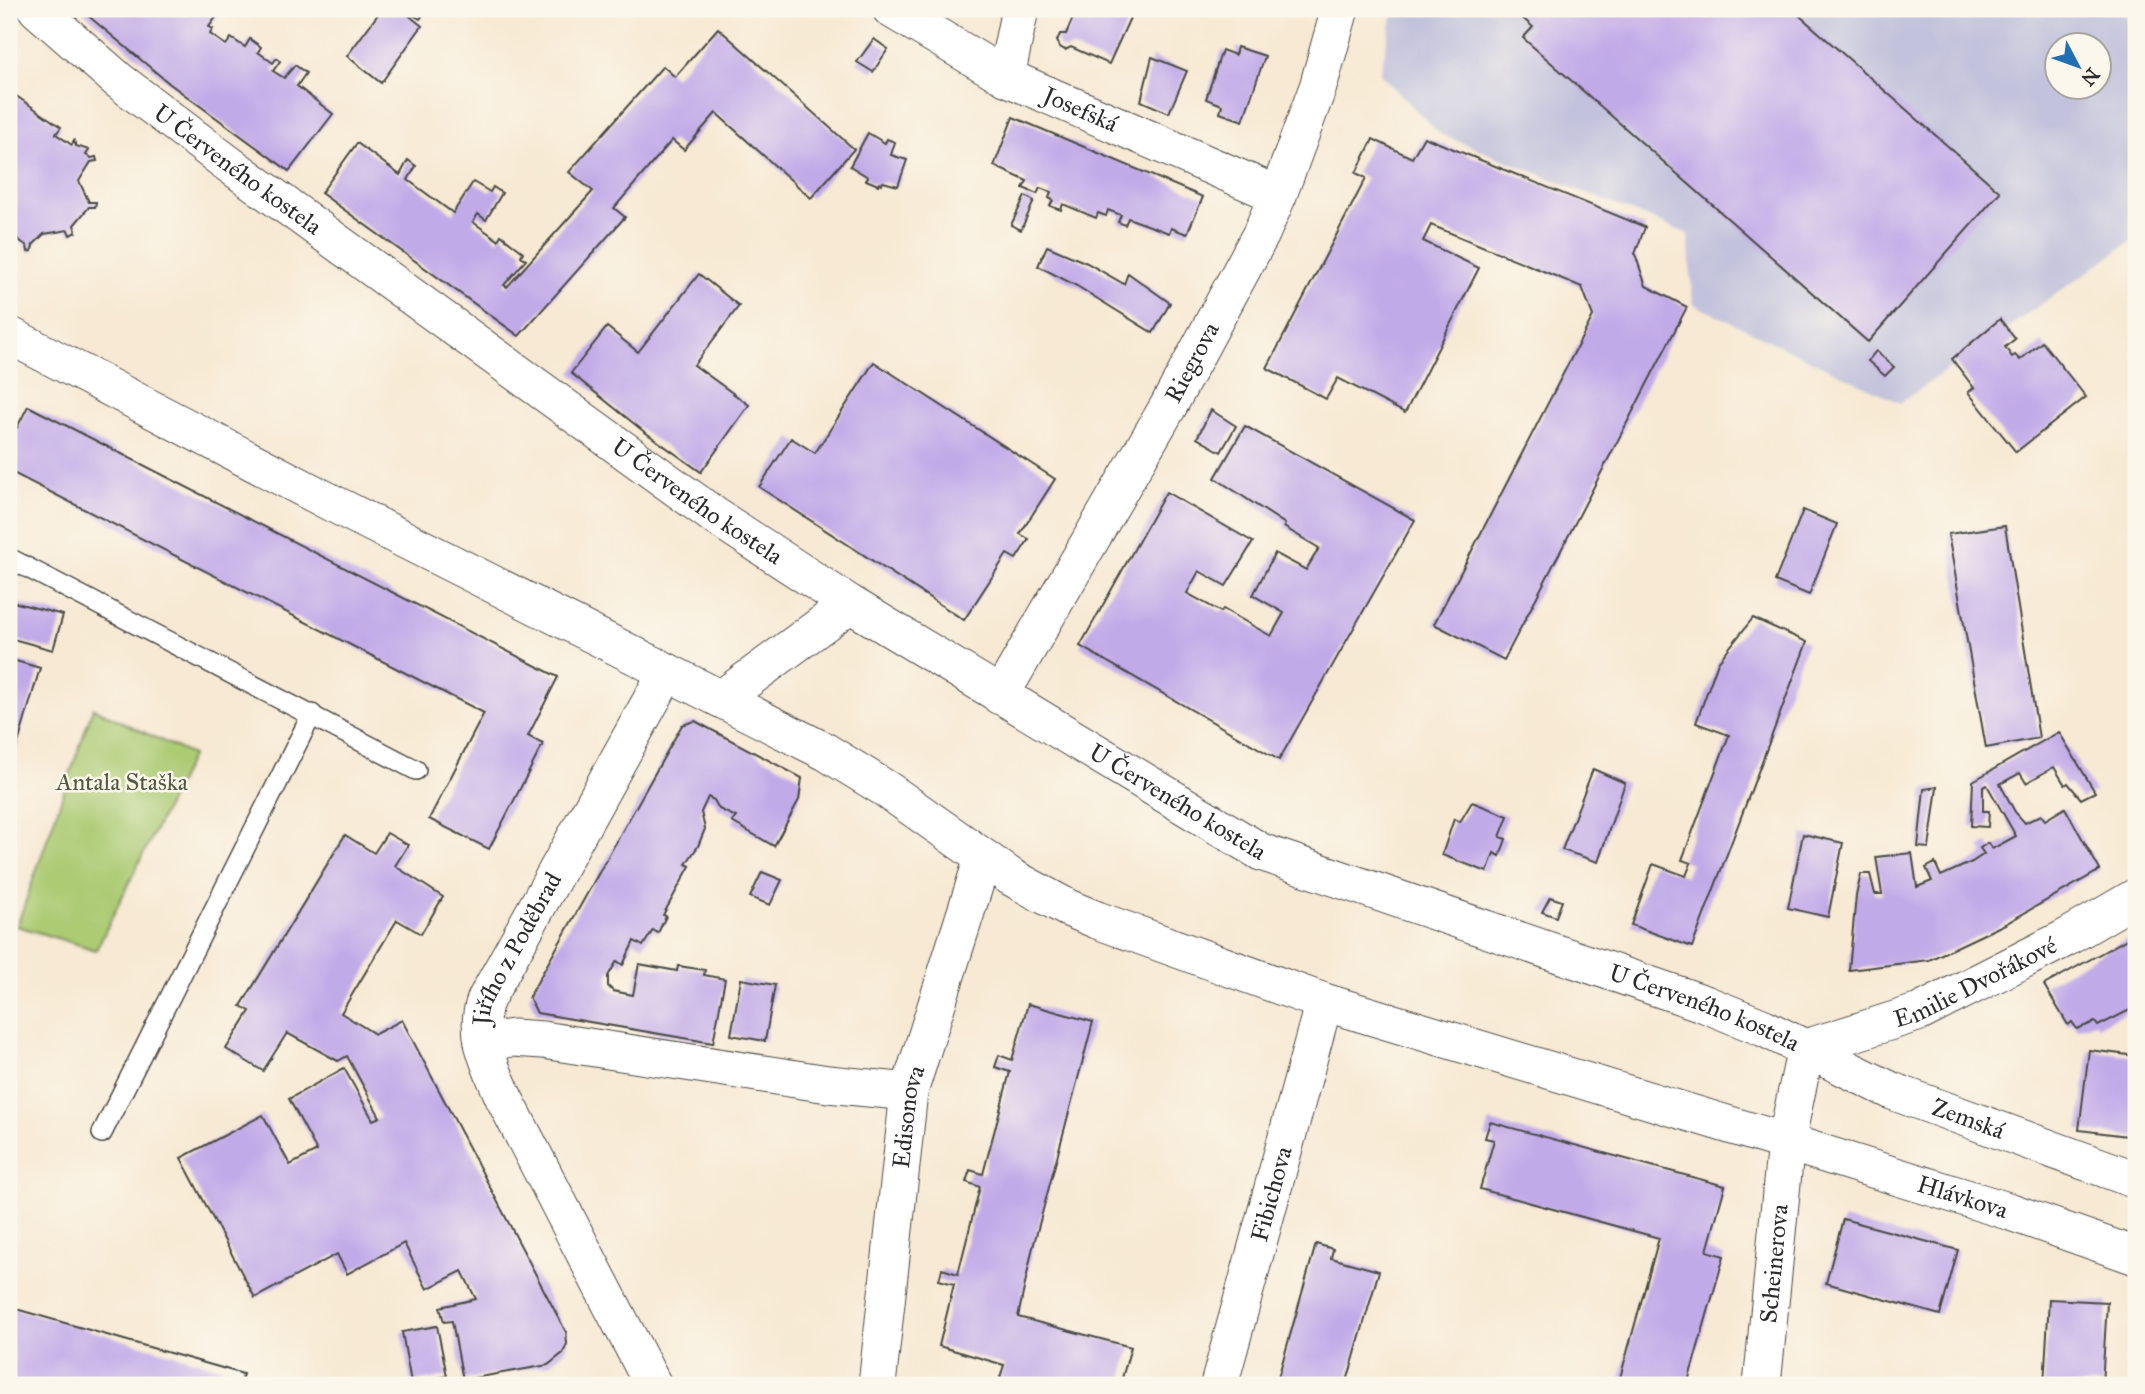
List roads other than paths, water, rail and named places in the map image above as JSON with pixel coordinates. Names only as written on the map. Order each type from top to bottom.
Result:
[{"type":"street","name":"U Červeného kostela","points":[[37,9],[118,80],[216,154],[715,516],[850,604],[1261,852],[1706,1004],[1806,1048],[1786,1142]]},
{"type":"street","name":"Josefská","points":[[891,9],[1006,77],[1278,195]]},
{"type":"street","points":[[1006,77],[1020,9]]},
{"type":"street","name":"Riegrova","points":[[1000,696],[1169,405],[1261,234],[1318,87],[1340,9]]},
{"type":"street","points":[[9,335],[342,509],[826,752],[862,773],[1011,877],[1068,908],[1324,1002],[1786,1142]]},
{"type":"street","points":[[721,699],[850,604]]},
{"type":"street","name":"Jiřího z Poděbrad","points":[[653,1385],[510,1110],[482,1042],[481,1018],[486,999],[667,672]]},
{"type":"street","name":"Edisonova","points":[[877,1385],[909,1092],[983,858]]},
{"type":"street","name":"Emilie Dvořákové","points":[[1806,1048],[1920,1012],[2064,939],[2136,897]]},
{"type":"street","name":"Fibichova","points":[[1219,1385],[1324,1002]]},
{"type":"street","points":[[482,1042],[513,1038],[543,1040],[828,1084],[909,1092]]},
{"type":"street","name":"Zemská","points":[[1806,1048],[1892,1091],[2136,1180]]},
{"type":"street","name":"Hlávkova","points":[[1786,1142],[2011,1212],[2136,1256]]},
{"type":"street","name":"Scheinerova","points":[[1762,1385],[1786,1142]]},
{"type":"lane","points":[[9,558],[416,770]]},
{"type":"lane","points":[[102,1133],[312,715]]},
{"type":"park label","name":"Antala Staška","points":[[122,782]]}]
